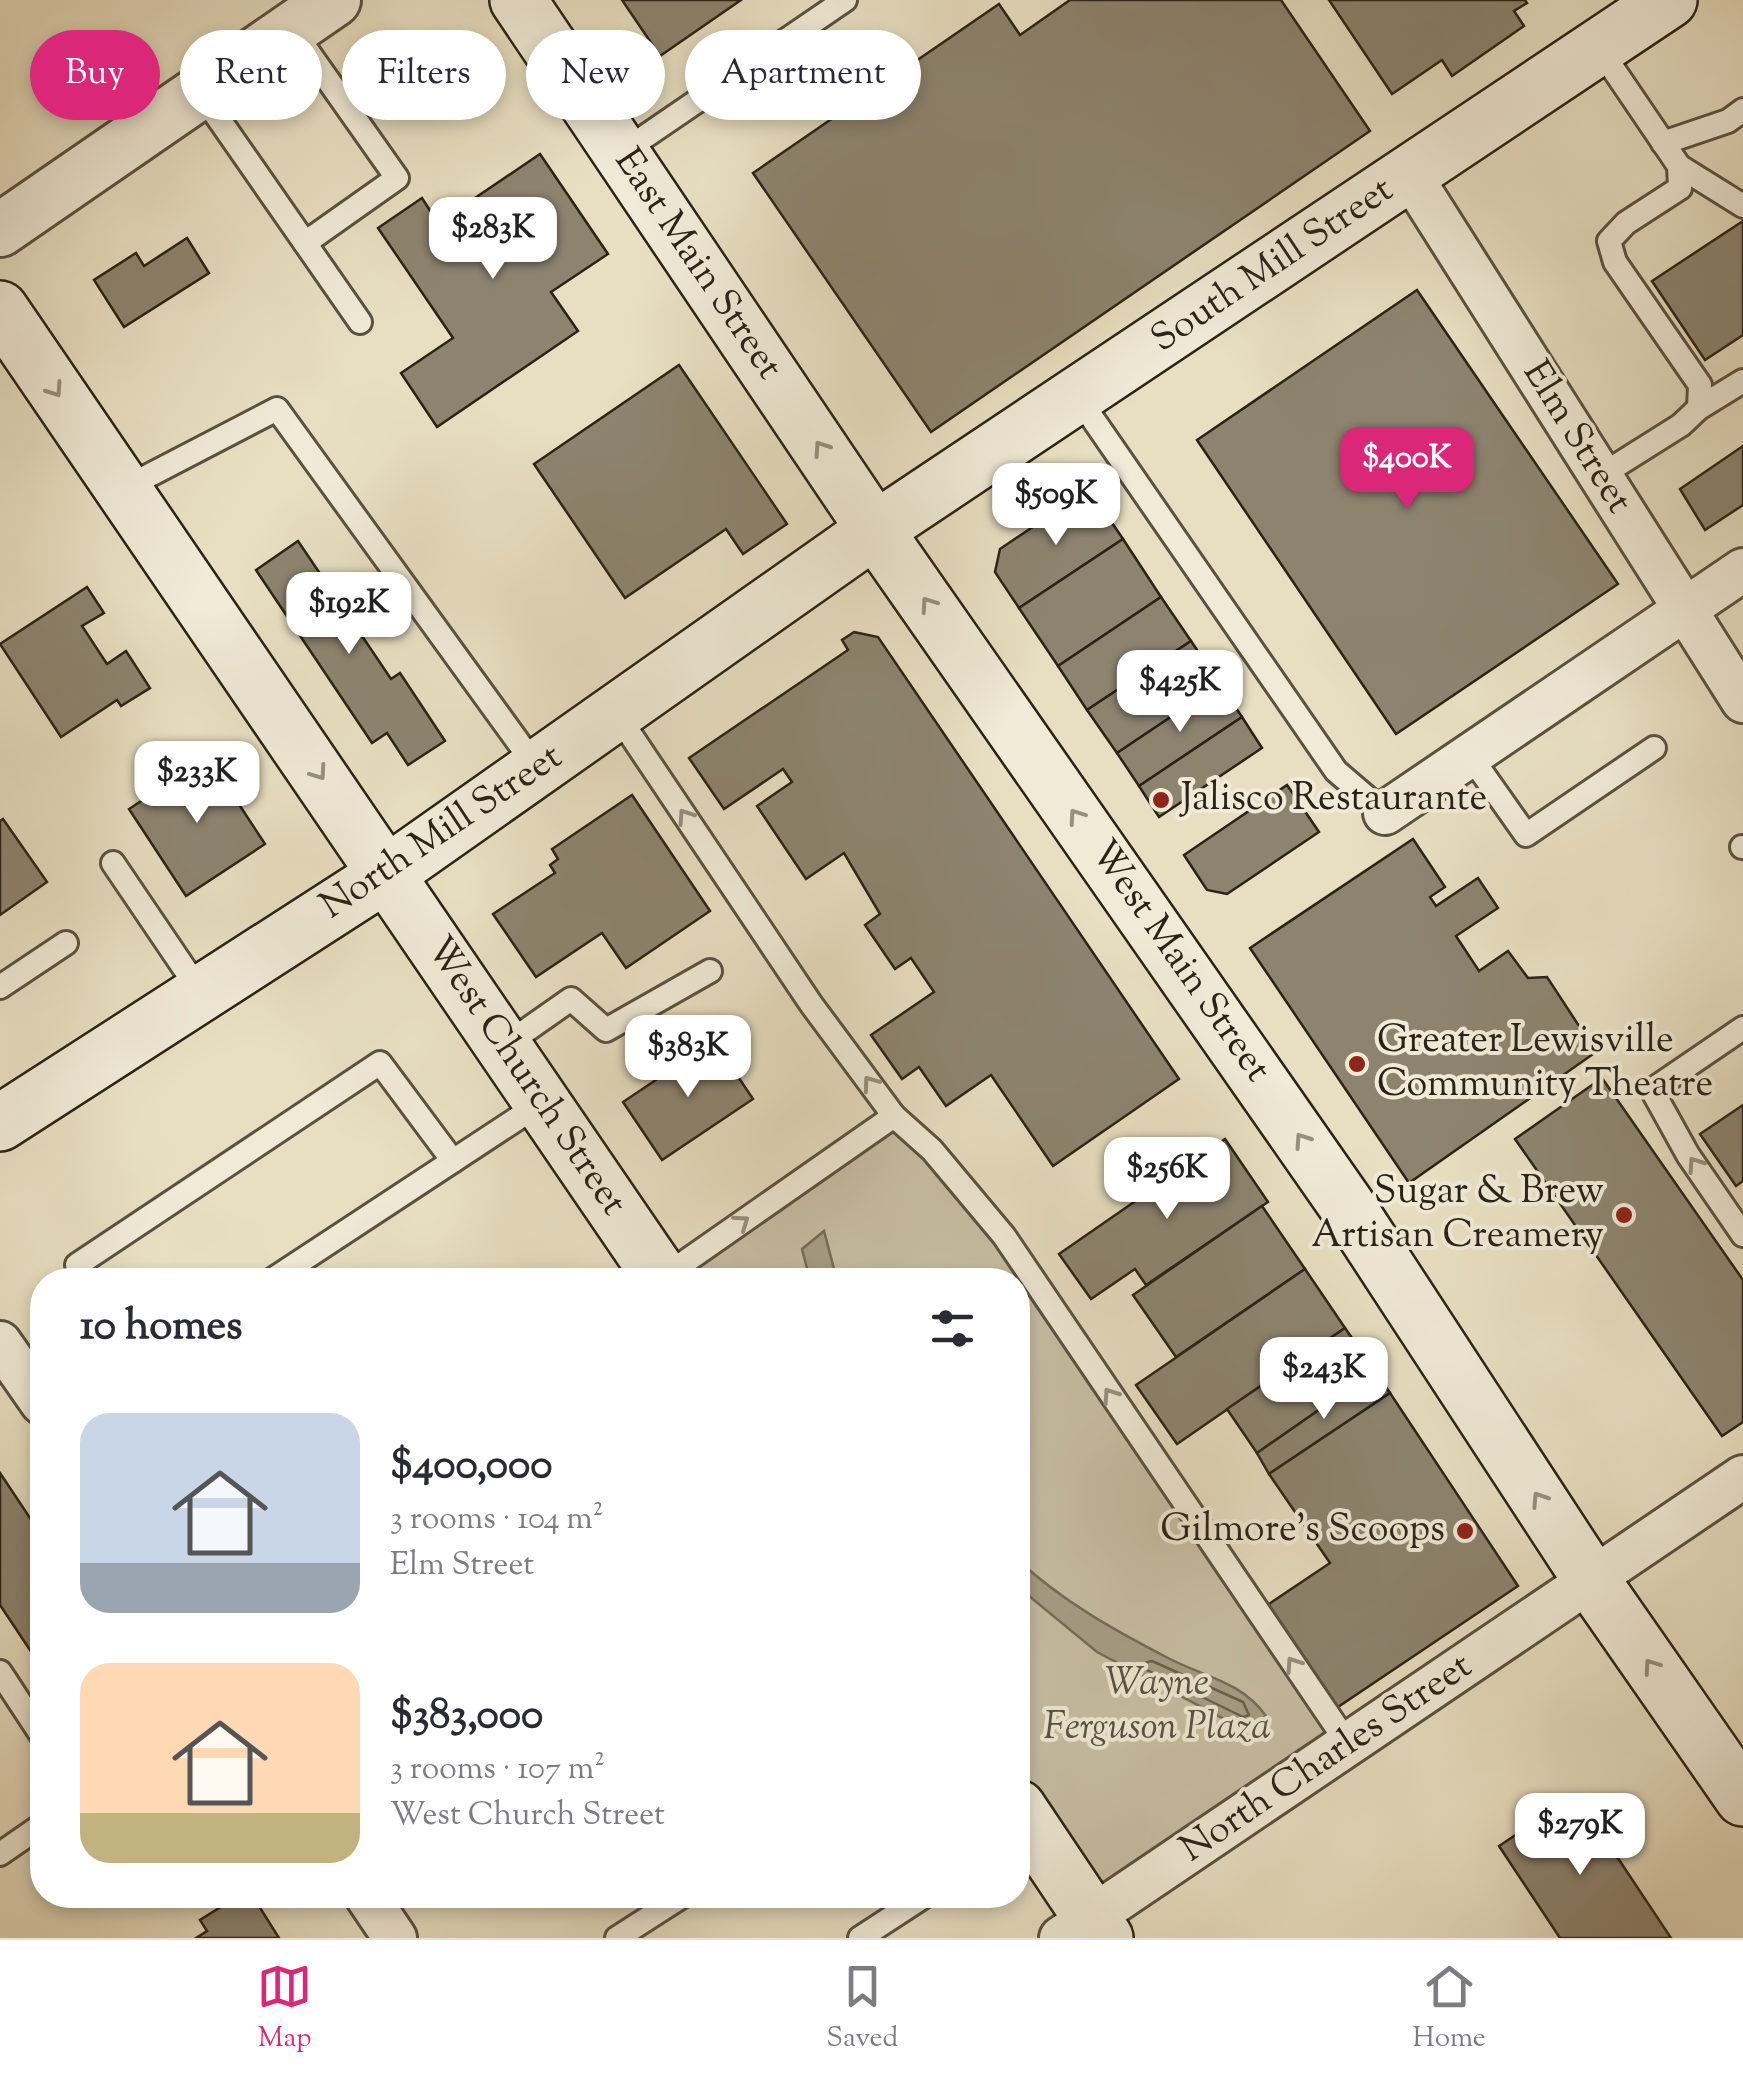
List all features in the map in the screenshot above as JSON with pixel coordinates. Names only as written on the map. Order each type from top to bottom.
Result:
[{"type":"main road","name":"East Main Street","points":[[518,0],[875,530]]},
{"type":"main road","name":"South Mill Street","points":[[875,530],[1410,175],[1628,23]]},
{"type":"main road","name":"West Church Street","points":[[0,309],[655,1268]]},
{"type":"main road","name":"North Mill Street","points":[[0,1123],[388,873],[875,530]]},
{"type":"main road","name":"West Main Street","points":[[875,530],[1347,1206],[1592,1581],[1743,1798]]},
{"type":"main road","points":[[1030,1830],[1086,1931]]},
{"type":"street","points":[[292,29],[334,0]]},
{"type":"street","points":[[0,230],[180,106]]},
{"type":"street","name":"Elm Street","points":[[1410,175],[1743,701]]},
{"type":"street","points":[[1385,813],[1743,570]]},
{"type":"street","points":[[3,1355],[30,1388]]},
{"type":"street","name":"North Charles Street","points":[[1086,1931],[1348,1744],[1743,1477]]},
{"type":"street","points":[[374,1908],[394,1938]]},
{"type":"lane","points":[[621,153],[845,0]]},
{"type":"lane","points":[[1628,23],[1664,143],[1679,166],[1743,206]]},
{"type":"lane","points":[[292,29],[397,178],[305,244]]},
{"type":"lane","points":[[1664,143],[1728,121],[1743,110]]},
{"type":"lane","points":[[219,120],[360,322]]},
{"type":"lane","points":[[1679,166],[1680,188],[1626,223],[1609,241],[1615,262],[1700,386],[1699,408]]},
{"type":"lane","points":[[1600,476],[1743,380]]},
{"type":"lane","points":[[1077,396],[1336,771],[1385,813]]},
{"type":"lane","points":[[123,488],[277,409],[538,768]]},
{"type":"lane","points":[[616,712],[811,1004],[894,1116],[932,1150],[1026,1268]]},
{"type":"lane","points":[[1471,758],[1526,835],[1654,748]]},
{"type":"lane","points":[[114,863],[202,993]]},
{"type":"lane","points":[[0,986],[66,943]]},
{"type":"lane","points":[[504,1046],[572,999],[606,1030],[710,972]]},
{"type":"lane","points":[[1743,1028],[1652,1090],[1688,1156],[1743,1235]]},
{"type":"lane","points":[[78,1268],[380,1064],[453,1161]]},
{"type":"lane","points":[[290,1268],[542,1103]]},
{"type":"lane","points":[[679,1268],[894,1116]]},
{"type":"lane","points":[[1030,1274],[1348,1744]]},
{"type":"lane","points":[[0,1672],[30,1718]]},
{"type":"lane","points":[[0,1854],[30,1833]]},
{"type":"lane","points":[[617,1938],[664,1908]]},
{"type":"lane","points":[[860,1938],[906,1908]]},
{"type":"green space","name":"Wayne Ferguson Plaza","points":[[894,1116],[932,1150],[1015,1268],[680,1268]]},
{"type":"green space","name":"Wayne Ferguson Plaza","points":[[1030,1290],[1348,1744],[1092,1918],[1030,1826]]},
{"type":"water","points":[[824,1231],[834,1268],[807,1268],[802,1249]]},
{"type":"water","points":[[1030,1570],[1052,1589],[1128,1637],[1233,1687],[1266,1716],[1247,1731],[1097,1652],[1030,1597]]},
{"type":"building","points":[[622,0],[741,0],[698,30],[685,30],[685,39],[665,53],[665,30],[642,30]]},
{"type":"building","points":[[1070,0],[1281,0],[1370,131],[931,432],[753,173],[830,120],[921,120],[921,58],[999,4],[1020,35]]},
{"type":"building","points":[[1329,0],[1527,3],[1514,11],[1524,26],[1452,76],[1442,60],[1392,94]]},
{"type":"building","points":[[540,154],[608,254],[551,292],[578,331],[437,427],[401,373],[453,338],[378,228],[422,198],[438,223]]},
{"type":"building","points":[[1743,221],[1743,335],[1705,360],[1652,281]]},
{"type":"building","points":[[187,238],[209,273],[124,327],[94,280],[136,253],[144,266]]},
{"type":"building","points":[[1417,290],[1618,584],[1396,734],[1197,440]]},
{"type":"building","points":[[679,365],[787,524],[743,554],[726,529],[625,598],[534,464]]},
{"type":"building","points":[[1743,446],[1743,505],[1705,530],[1680,489]]},
{"type":"building","points":[[1089,489],[1123,539],[1019,608],[995,572],[1000,549]]},
{"type":"building","points":[[1123,539],[1161,597],[1058,666],[1019,608]]},
{"type":"building","points":[[298,541],[391,679],[400,673],[445,741],[408,765],[387,733],[372,743],[256,570]]},
{"type":"building","points":[[87,587],[104,613],[82,626],[107,664],[126,651],[150,688],[121,706],[117,700],[61,737],[0,644]]},
{"type":"building","points":[[1161,597],[1191,641],[1087,710],[1058,666]]},
{"type":"building","points":[[854,632],[878,637],[1179,1079],[1053,1166],[991,1075],[946,1106],[919,1067],[902,1079],[871,1035],[934,992],[911,958],[895,969],[865,925],[880,914],[844,853],[806,879],[757,806],[792,782],[783,769],[724,809],[689,758],[848,650],[842,640]]},
{"type":"building","points":[[1191,641],[1220,684],[1117,753],[1087,710]]},
{"type":"building","points":[[1220,684],[1242,717],[1139,786],[1117,753]]},
{"type":"building","points":[[1242,717],[1262,748],[1159,817],[1139,786]]},
{"type":"building","points":[[208,757],[265,844],[186,896],[129,809]]},
{"type":"building","points":[[1287,785],[1319,832],[1227,894],[1207,890],[1184,855]]},
{"type":"building","points":[[632,795],[710,911],[626,968],[602,933],[536,977],[493,914],[555,873],[550,865],[558,859],[552,849]]},
{"type":"building","points":[[3,819],[47,882],[0,915],[0,821]]},
{"type":"building","points":[[1413,839],[1445,887],[1430,897],[1436,906],[1478,878],[1498,908],[1456,936],[1479,971],[1508,951],[1528,978],[1547,977],[1596,1052],[1409,1183],[1250,948]]},
{"type":"building","points":[[714,1041],[753,1099],[662,1160],[623,1102]]},
{"type":"building","points":[[1602,1078],[1743,1280],[1743,1422],[1722,1436],[1515,1139]]},
{"type":"building","points":[[1743,1105],[1743,1181],[1736,1186],[1700,1134]]},
{"type":"building","points":[[1225,1139],[1268,1202],[1146,1285],[1135,1269],[1091,1299],[1059,1254]]},
{"type":"building","points":[[1262,1206],[1305,1269],[1176,1357],[1133,1295]]},
{"type":"building","points":[[1305,1269],[1345,1328],[1177,1444],[1136,1385]]},
{"type":"building","points":[[1345,1328],[1375,1371],[1257,1453],[1227,1409]]},
{"type":"building","points":[[1375,1371],[1390,1393],[1269,1474],[1257,1453]]},
{"type":"building","points":[[1390,1393],[1518,1586],[1332,1711],[1263,1608],[1330,1563],[1269,1474]]},
{"type":"building","points":[[0,1473],[30,1518],[30,1650],[0,1605]]},
{"type":"building","points":[[1576,1795],[1671,1938],[1560,1938],[1499,1846]]},
{"type":"building","points":[[219,1908],[260,1908],[279,1938],[196,1938],[207,1931],[200,1920]]},
{"type":"place","name":"Jalisco Restaurante","points":[[1161,800]]},
{"type":"place","name":"Greater Lewisville Community Theatre","points":[[1357,1064]]},
{"type":"place","name":"Sugar & Brew Artisan Creamery","points":[[1624,1215]]},
{"type":"place","name":"Gilmore's Scoops","points":[[1465,1531]]}]
